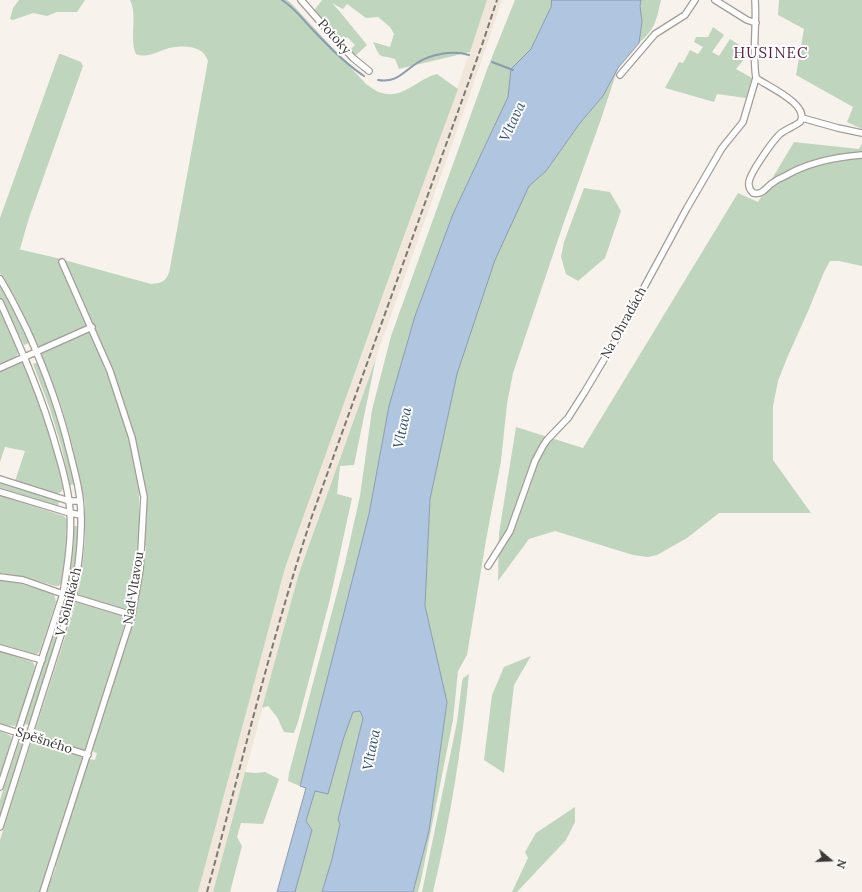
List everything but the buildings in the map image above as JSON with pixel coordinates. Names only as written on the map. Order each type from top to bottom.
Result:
[{"type":"street","name":"Potoky","points":[[301,0],[353,58],[368,71]]},
{"type":"street","points":[[620,75],[655,34],[685,15],[696,0]]},
{"type":"street","points":[[715,0],[747,20],[756,23]]},
{"type":"street","points":[[755,0],[756,23],[754,61],[756,78],[798,106],[803,114],[802,118],[797,124],[780,134],[755,169],[749,182],[749,187],[753,193],[760,193],[778,179],[810,165],[842,157],[862,155]]},
{"type":"street","name":"Na Ohradách","points":[[488,566],[510,531],[532,468],[543,446],[568,418],[584,393],[615,341],[687,208],[722,148],[743,122],[756,78]]},
{"type":"street","points":[[802,118],[838,128],[862,132]]},
{"type":"street","name":"Nad Vltavou","points":[[43,892],[132,615],[140,570],[144,497],[132,438],[110,371],[92,327],[62,262]]},
{"type":"street","name":"V Solníkách","points":[[0,279],[10,294],[37,351],[54,395],[74,469],[81,515],[78,572],[73,597],[0,827]]},
{"type":"street","name":"V Solníkách","points":[[0,302],[25,357],[52,432],[62,466],[70,514],[67,572],[63,594],[0,787]]},
{"type":"street","points":[[0,368],[92,327]]},
{"type":"street","points":[[0,479],[69,501],[80,501]]},
{"type":"street","points":[[0,492],[70,514],[81,515]]},
{"type":"street","points":[[0,577],[23,580],[132,615]]},
{"type":"street","points":[[0,648],[42,660]]},
{"type":"street","name":"Spěšného","points":[[0,727],[88,755]]},
{"type":"shaded area","points":[[487,0],[502,0],[470,94],[299,573],[213,892],[198,892],[285,568],[457,89]]},
{"type":"green space","points":[[19,0],[85,0],[77,12],[57,12],[47,16],[33,13],[13,20],[10,19],[13,8]]},
{"type":"green space","points":[[130,0],[287,0],[366,84],[377,91],[395,94],[402,92],[422,80],[437,74],[458,89],[285,568],[198,892],[45,892],[56,867],[54,864],[67,823],[69,822],[73,810],[72,807],[85,767],[89,759],[95,760],[97,753],[92,751],[94,745],[92,743],[105,709],[104,706],[117,665],[120,663],[124,650],[123,647],[137,605],[146,547],[144,544],[144,486],[139,495],[139,533],[131,605],[40,891],[0,892],[0,840],[75,606],[80,583],[85,541],[85,503],[72,444],[62,408],[37,343],[17,302],[0,273],[0,218],[59,54],[61,54],[81,62],[83,66],[29,218],[20,249],[18,249],[57,258],[151,284],[162,282],[169,273],[208,61],[202,52],[192,47],[169,48],[144,56],[136,54],[133,41],[133,13]]},
{"type":"green space","points":[[322,0],[487,0],[470,52],[399,69],[395,59],[381,55],[377,52],[373,42],[390,47],[394,34],[390,27],[378,17],[366,18],[347,4],[343,9],[332,3],[367,45],[354,57],[348,52],[355,45],[347,37],[340,43],[313,12]]},
{"type":"green space","points":[[515,0],[552,0],[551,7],[531,49],[511,69],[508,97],[453,214],[415,316],[389,406],[369,514],[300,786],[288,781],[289,773],[345,563],[360,496],[372,410],[391,336],[488,67]]},
{"type":"green space","points":[[641,0],[661,0],[652,28],[645,38],[639,43],[642,22],[640,6]]},
{"type":"green space","points":[[779,0],[862,0],[862,129],[847,122],[853,107],[796,75],[804,29],[778,15]]},
{"type":"green space","points":[[713,27],[724,35],[712,52],[719,56],[730,39],[750,52],[736,69],[752,78],[746,98],[717,94],[714,102],[665,88],[679,62],[683,63],[690,50],[698,54],[703,47],[694,42],[696,37],[708,37]]},
{"type":"green space","points":[[618,68],[513,373],[507,404],[501,461],[467,655],[458,671],[453,720],[421,880],[418,892],[413,892],[429,831],[447,702],[425,606],[430,499],[457,374],[495,260],[529,185],[546,171],[580,123],[603,96]]},
{"type":"green space","points":[[794,142],[859,149],[862,143],[862,266],[839,261],[830,261],[787,358],[778,381],[773,406],[773,460],[811,513],[719,513],[687,538],[657,555],[648,557],[633,555],[555,531],[529,539],[498,581],[499,533],[516,427],[583,448],[738,193],[758,202]]},
{"type":"green space","points":[[584,188],[610,192],[621,211],[605,258],[578,281],[566,274],[561,257],[564,242]]},
{"type":"green space","points":[[0,286],[7,296],[29,343],[24,345],[0,297]]},
{"type":"green space","points":[[0,311],[19,349],[19,352],[10,361],[0,364]]},
{"type":"green space","points":[[376,358],[354,465],[340,466],[337,494],[352,498],[330,599],[298,722],[294,733],[284,732],[277,717],[268,706],[262,708],[299,573]]},
{"type":"green space","points":[[38,362],[55,408],[67,448],[75,484],[70,485],[62,449],[50,409],[33,364]]},
{"type":"green space","points":[[19,363],[23,363],[26,366],[49,428],[63,489],[61,492],[55,494],[15,481],[25,451],[5,447],[0,462],[0,372]]},
{"type":"green space","points":[[0,482],[59,501],[58,507],[0,488]]},
{"type":"green space","points":[[0,496],[64,516],[67,520],[65,555],[61,583],[59,586],[24,577],[0,573]]},
{"type":"green space","points":[[74,526],[79,526],[78,551],[73,582],[68,581],[73,550]]},
{"type":"green space","points":[[0,580],[22,584],[53,594],[55,597],[56,602],[40,651],[37,654],[0,644]]},
{"type":"green space","points":[[63,602],[68,604],[30,725],[24,724]]},
{"type":"green space","points":[[0,651],[33,662],[35,667],[17,725],[15,726],[8,726],[0,723]]},
{"type":"green space","points":[[531,656],[514,685],[504,773],[484,760],[492,695],[504,667]]},
{"type":"green space","points":[[469,674],[463,729],[445,838],[433,892],[422,892],[457,722],[462,682],[463,678]]},
{"type":"green space","points":[[360,711],[363,718],[338,820],[340,824],[332,859],[322,892],[295,892],[312,830],[306,821],[315,790],[328,794],[343,740],[353,712]]},
{"type":"green space","points":[[0,731],[11,736],[11,740],[0,776]]},
{"type":"green space","points":[[19,742],[24,743],[0,818],[0,800]]},
{"type":"green space","points":[[245,772],[265,772],[279,779],[263,824],[241,823],[237,837],[242,846],[230,892],[213,892]]},
{"type":"green space","points":[[575,807],[575,822],[566,840],[517,892],[512,892],[528,858],[525,852],[536,833]]},
{"type":"water","name":"Vltava","points":[[552,0],[641,0],[640,6],[642,22],[639,43],[618,68],[603,96],[580,123],[546,171],[529,186],[495,260],[457,374],[430,499],[425,606],[447,702],[429,831],[413,892],[322,892],[332,859],[340,824],[338,820],[363,718],[360,711],[353,712],[343,740],[328,794],[315,791],[306,821],[312,830],[295,892],[277,892],[306,788],[300,786],[369,514],[389,406],[415,316],[453,214],[508,97],[511,69],[531,49],[551,7]]},
{"type":"waterway","points":[[282,0],[296,11],[338,56],[364,76]]},
{"type":"waterway","points":[[378,80],[390,80],[395,78],[417,63],[435,55],[449,53],[469,55]]},
{"type":"waterway","points":[[492,62],[513,70]]},
{"type":"railway","points":[[207,892],[283,609],[312,516],[497,0]]},
{"type":"district","name":"HUSINEC","points":[[771,54]]}]
